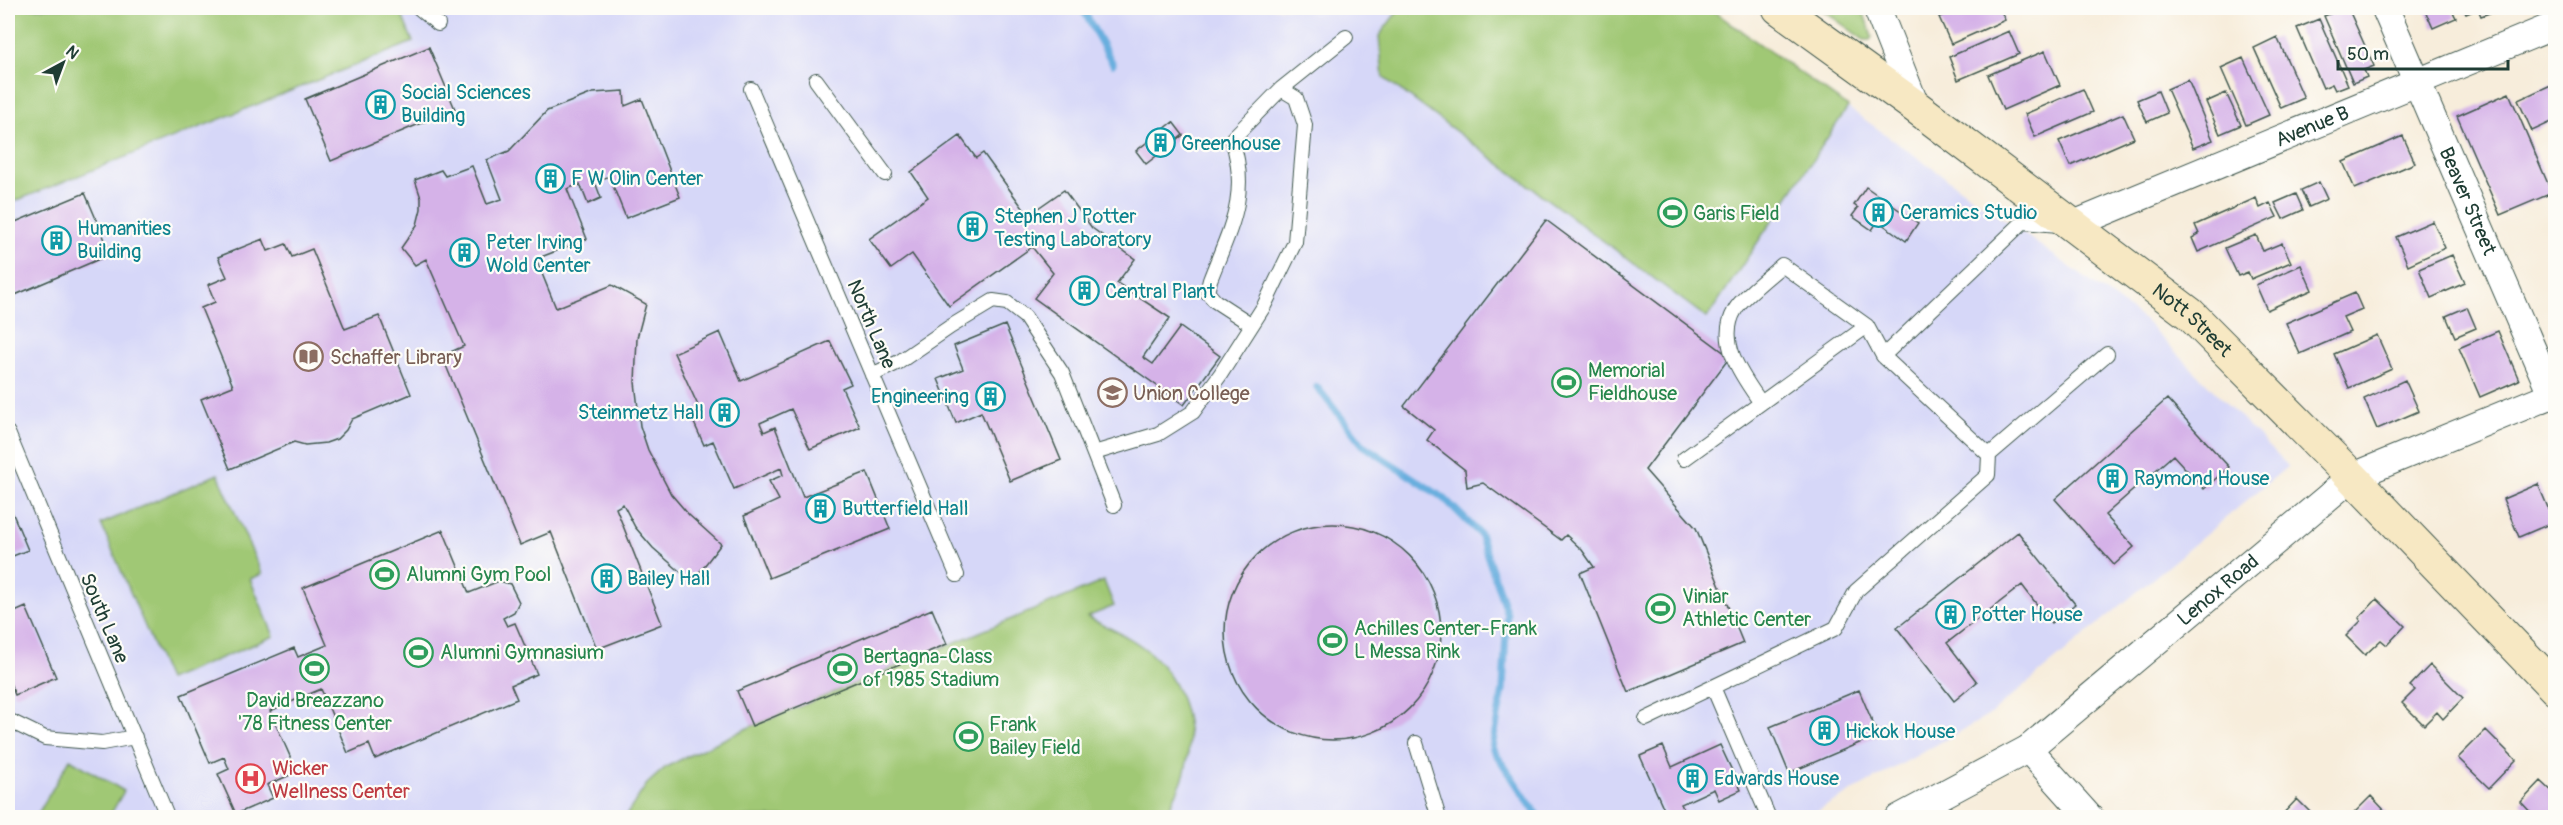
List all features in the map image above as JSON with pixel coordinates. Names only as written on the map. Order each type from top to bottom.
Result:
[{"type":"main road","name":"Nott Street","points":[[1779,8],[1916,107],[2070,226],[2190,314],[2352,477],[2556,689]]},
{"type":"street","points":[[1877,8],[1916,107]]},
{"type":"street","name":"Beaver Street","points":[[2385,8],[2554,394]]},
{"type":"street","name":"Avenue B","points":[[2070,226],[2556,25]]},
{"type":"street","name":"Lenox Road","points":[[1899,818],[2028,749],[2352,477],[2554,394]]},
{"type":"street","points":[[2028,749],[2090,818]]},
{"type":"lane","points":[[419,8],[438,24]]},
{"type":"lane","points":[[1252,325],[1215,301],[1207,292],[1238,208],[1239,161],[1232,139],[1281,89],[1346,37]]},
{"type":"lane","points":[[816,80],[885,174]]},
{"type":"lane","name":"North Lane","points":[[752,89],[957,575]]},
{"type":"lane","points":[[1094,453],[1158,434],[1193,412],[1264,306],[1295,242],[1305,125],[1296,98],[1281,89]]},
{"type":"lane","points":[[1883,356],[2023,222],[2070,226]]},
{"type":"lane","points":[[1761,403],[1739,372],[1727,335],[1735,309],[1782,265],[1868,326],[1883,356],[1989,455]]},
{"type":"lane","points":[[872,375],[899,362],[993,301],[1007,303],[1025,317],[1062,373],[1114,505]]},
{"type":"lane","points":[[1684,459],[1868,326]]},
{"type":"lane","points":[[1646,719],[1836,628],[1856,591],[1988,475],[1989,455],[2107,354]]},
{"type":"lane","name":"South Lane","points":[[8,433],[168,818]]},
{"type":"lane","points":[[1713,687],[1769,818]]},
{"type":"lane","points":[[8,720],[45,738],[102,743],[135,737]]},
{"type":"lane","points":[[1416,743],[1439,818]]},
{"type":"shaded area","name":"Union College","points":[[8,8],[1709,8],[2144,320],[2288,466],[1988,716],[1806,817],[8,817]]},
{"type":"green space","points":[[8,8],[399,8],[413,42],[8,204]]},
{"type":"green space","name":"Garis Field","points":[[1400,8],[1709,8],[1848,107],[1707,318],[1383,77],[1379,36]]},
{"type":"green space","points":[[1820,8],[1862,8],[1872,37],[1870,40],[1864,40]]},
{"type":"green space","points":[[218,474],[262,574],[250,579],[274,636],[168,680],[101,524]]},
{"type":"green space","points":[[1104,581],[1114,606],[1087,617],[1128,638],[1151,654],[1178,691],[1187,720],[1189,736],[1185,773],[1165,817],[625,817],[647,784],[666,767],[692,754],[752,726]]},
{"type":"green space","points":[[70,759],[124,791],[109,817],[36,817]]},
{"type":"building","points":[[1961,8],[2010,8],[2001,11],[2005,20],[1951,44],[1939,17]]},
{"type":"building","points":[[2348,8],[2374,66],[2364,70],[2367,77],[2353,83],[2324,16]]},
{"type":"building","points":[[2424,8],[2451,8],[2456,18],[2433,28]]},
{"type":"building","points":[[2463,8],[2490,8],[2492,12],[2481,16],[2478,9],[2466,14]]},
{"type":"building","points":[[2319,19],[2348,85],[2335,90],[2332,84],[2323,88],[2297,28]]},
{"type":"building","points":[[2009,31],[2019,54],[1958,80],[1949,57]]},
{"type":"building","points":[[2277,37],[2304,98],[2281,108],[2254,48]]},
{"type":"building","name":"Social Sciences Building","points":[[429,47],[455,109],[331,161],[305,99]]},
{"type":"building","points":[[2045,51],[2060,85],[2003,110],[1988,75]]},
{"type":"building","points":[[2243,58],[2269,115],[2246,125],[2221,68]]},
{"type":"building","points":[[2188,80],[2213,140],[2193,148],[2167,89]]},
{"type":"building","points":[[2553,84],[2556,90],[2556,120],[2532,131],[2518,100]]},
{"type":"building","points":[[2083,89],[2093,112],[2035,137],[2025,114]]},
{"type":"building","points":[[624,91],[625,106],[642,99],[680,197],[626,218],[609,176],[595,182],[601,198],[588,204],[580,184],[567,189],[587,239],[536,259],[556,308],[612,285],[646,304],[637,338],[635,382],[640,426],[648,450],[671,494],[689,515],[721,544],[692,582],[653,548],[635,527],[623,504],[616,508],[662,624],[597,649],[551,532],[520,545],[442,356],[464,346],[426,259],[415,265],[401,248],[417,225],[421,209],[421,198],[415,180],[441,170],[445,176],[472,166],[487,204],[502,199],[487,160],[509,151],[547,111],[593,93]]},
{"type":"building","points":[[2158,91],[2167,113],[2147,122],[2137,100]]},
{"type":"building","points":[[2226,93],[2241,125],[2220,134],[2206,102]]},
{"type":"building","points":[[2509,93],[2552,193],[2500,215],[2457,116]]},
{"type":"building","points":[[2123,114],[2134,138],[2070,166],[2059,141]]},
{"type":"building","name":"Greenhouse","points":[[1173,122],[1183,135],[1146,164],[1136,151]]},
{"type":"building","points":[[960,136],[976,158],[983,153],[1028,215],[1064,190],[1092,228],[1135,259],[1117,283],[1170,318],[1143,357],[1153,364],[1180,327],[1220,356],[1184,405],[1034,298],[1053,273],[1032,247],[949,306],[912,254],[891,269],[869,239],[928,197],[911,172]]},
{"type":"building","points":[[2403,136],[2415,163],[2355,189],[2343,162]]},
{"type":"building","points":[[2319,182],[2327,199],[2309,207],[2301,190]]},
{"type":"building","name":"Ceramics Studio","points":[[1866,187],[1918,223],[1906,241],[1878,221],[1872,230],[1852,216],[1858,208],[1854,205]]},
{"type":"building","name":"Humanities Building","points":[[85,193],[111,254],[8,298],[8,225]]},
{"type":"building","points":[[2296,194],[2303,210],[2283,219],[2275,203]]},
{"type":"building","points":[[2256,198],[2260,208],[2270,203],[2277,217],[2198,252],[2192,238],[2199,234],[2195,225]]},
{"type":"building","name":"Memorial Fieldhouse","points":[[1546,220],[1730,357],[1645,470],[1696,528],[1743,643],[1628,692],[1580,573],[1594,567],[1582,550],[1566,535],[1561,540],[1483,483],[1467,487],[1465,470],[1427,440],[1434,430],[1404,406]]},
{"type":"building","points":[[2433,221],[2445,248],[2408,265],[2396,237]]},
{"type":"building","points":[[2256,235],[2263,251],[2282,243],[2291,262],[2251,279],[2248,272],[2238,276],[2225,248]]},
{"type":"building","name":"Schaffer Library","points":[[263,239],[268,251],[286,244],[292,257],[312,249],[345,329],[379,316],[411,394],[352,419],[337,439],[326,443],[305,445],[294,442],[230,469],[201,399],[233,386],[201,308],[215,302],[208,285],[227,277],[218,257]]},
{"type":"building","points":[[2452,255],[2465,283],[2431,298],[2419,269]]},
{"type":"building","points":[[2301,265],[2312,290],[2267,310],[2256,285]]},
{"type":"building","points":[[2355,293],[2362,309],[2343,317],[2350,332],[2300,354],[2286,323]]},
{"type":"building","points":[[2467,307],[2476,328],[2455,337],[2446,316]]},
{"type":"building","name":"Engineering","points":[[1005,325],[1061,460],[1010,481],[981,412],[956,423],[938,379],[963,369],[954,346]]},
{"type":"building","points":[[2498,331],[2519,380],[2480,397],[2459,348]]},
{"type":"building","points":[[720,332],[741,381],[830,341],[851,384],[842,388],[860,427],[810,449],[791,409],[760,423],[764,432],[775,427],[803,497],[867,472],[890,529],[769,578],[744,516],[779,500],[769,481],[783,475],[781,468],[734,489],[713,441],[704,445],[690,414],[700,410],[674,353]]},
{"type":"building","points":[[2377,335],[2392,369],[2349,388],[2334,354]]},
{"type":"building","points":[[2405,380],[2419,411],[2377,429],[2364,399]]},
{"type":"building","name":"Raymond House","points":[[2167,399],[2229,467],[2204,489],[2173,455],[2105,515],[2134,547],[2114,565],[2055,499]]},
{"type":"building","points":[[2538,484],[2554,522],[2519,537],[2503,499]]},
{"type":"building","points":[[13,514],[28,550],[8,558],[8,516]]},
{"type":"building","name":"Achilles Center-Frank L Messa Rink","points":[[1344,524],[1384,537],[1402,548],[1417,563],[1433,591],[1441,621],[1441,643],[1433,673],[1417,701],[1402,716],[1374,732],[1354,738],[1322,740],[1282,727],[1264,716],[1249,701],[1233,673],[1227,653],[1225,621],[1238,581],[1249,563],[1264,548],[1292,532],[1312,526]]},
{"type":"building","name":"Alumni Gymnasium","points":[[443,530],[469,593],[499,581],[510,584],[519,602],[514,612],[503,618],[507,626],[515,623],[537,674],[511,685],[517,699],[375,759],[369,744],[348,753],[321,689],[270,711],[297,772],[267,785],[273,798],[236,814],[218,774],[229,769],[224,757],[210,763],[181,695],[294,648],[298,657],[327,645],[303,588]]},
{"type":"building","name":"Potter House","points":[[2018,532],[2075,604],[2051,623],[2022,585],[1947,643],[1977,682],[1954,701],[1897,628]]},
{"type":"building","points":[[2377,599],[2405,626],[2387,645],[2381,640],[2365,655],[2346,636],[2361,621],[2359,618]]},
{"type":"building","points":[[26,607],[56,677],[15,695],[8,678],[8,615]]},
{"type":"building","name":"Bertagna-Class of 1985 Stadium","points":[[932,609],[947,644],[752,726],[737,691]]},
{"type":"building","points":[[2430,665],[2463,698],[2443,719],[2437,712],[2424,725],[2402,703],[2415,690],[2410,686]]},
{"type":"building","name":"Hickok House","points":[[1859,690],[1878,735],[1789,773],[1770,727]]},
{"type":"building","points":[[2486,730],[2516,760],[2489,788],[2458,758]]},
{"type":"building","name":"Edwards House","points":[[1720,745],[1741,790],[1719,800],[1714,789],[1681,804],[1686,814],[1678,818],[1668,818],[1640,756],[1663,746],[1672,767]]},
{"type":"building","points":[[2541,781],[2556,795],[2556,818],[2536,818],[2521,802]]},
{"type":"building","points":[[2371,796],[2387,813],[2383,818],[2354,818],[2352,815]]},
{"type":"building","points":[[2297,799],[2316,818],[2279,818]]},
{"type":"waterway","points":[[1082,8],[1113,64]]},
{"type":"waterway","points":[[1317,387],[1363,445],[1445,499],[1480,534],[1507,614],[1503,690],[1492,748],[1539,818]]},
{"type":"place","name":"Social Sciences Building","points":[[380,104]]},
{"type":"place","name":"Greenhouse","points":[[1160,143]]},
{"type":"place","name":"F W Olin Center","points":[[550,178]]},
{"type":"place","name":"Ceramics Studio","points":[[1879,212]]},
{"type":"place","name":"Garis Field","points":[[1672,213]]},
{"type":"place","name":"Stephen J Potter Testing Laboratory","points":[[973,227]]},
{"type":"place","name":"Humanities Building","points":[[56,240]]},
{"type":"place","name":"Peter Irving Wold Center","points":[[465,253]]},
{"type":"place","name":"Central Plant","points":[[1084,291]]},
{"type":"place","name":"Schaffer Library","points":[[309,357]]},
{"type":"place","name":"Memorial Fieldhouse","points":[[1567,382]]},
{"type":"place","name":"Union College","points":[[1112,393]]},
{"type":"place","name":"Engineering","points":[[990,396]]},
{"type":"place","name":"Steinmetz Hall","points":[[725,412]]},
{"type":"place","name":"Raymond House","points":[[2113,478]]},
{"type":"place","name":"Butterfield Hall","points":[[821,508]]},
{"type":"place","name":"Alumni Gym Pool","points":[[385,574]]},
{"type":"place","name":"Bailey Hall","points":[[606,578]]},
{"type":"place","name":"Viniar Athletic Center","points":[[1661,608]]},
{"type":"place","name":"Potter House","points":[[1950,614]]},
{"type":"place","name":"Achilles Center-Frank L Messa Rink","points":[[1333,640]]},
{"type":"place","name":"Alumni Gymnasium","points":[[419,652]]},
{"type":"place","name":"Bertagna-Class of 1985 Stadium","points":[[842,668]]},
{"type":"place","name":"David Breazzano '78 Fitness Center","points":[[315,669]]},
{"type":"place","name":"Hickok House","points":[[1824,731]]},
{"type":"place","name":"Frank Bailey Field","points":[[968,736]]},
{"type":"place","name":"Edwards House","points":[[1693,778]]},
{"type":"place","name":"Wicker Wellness Center","points":[[251,779]]}]
